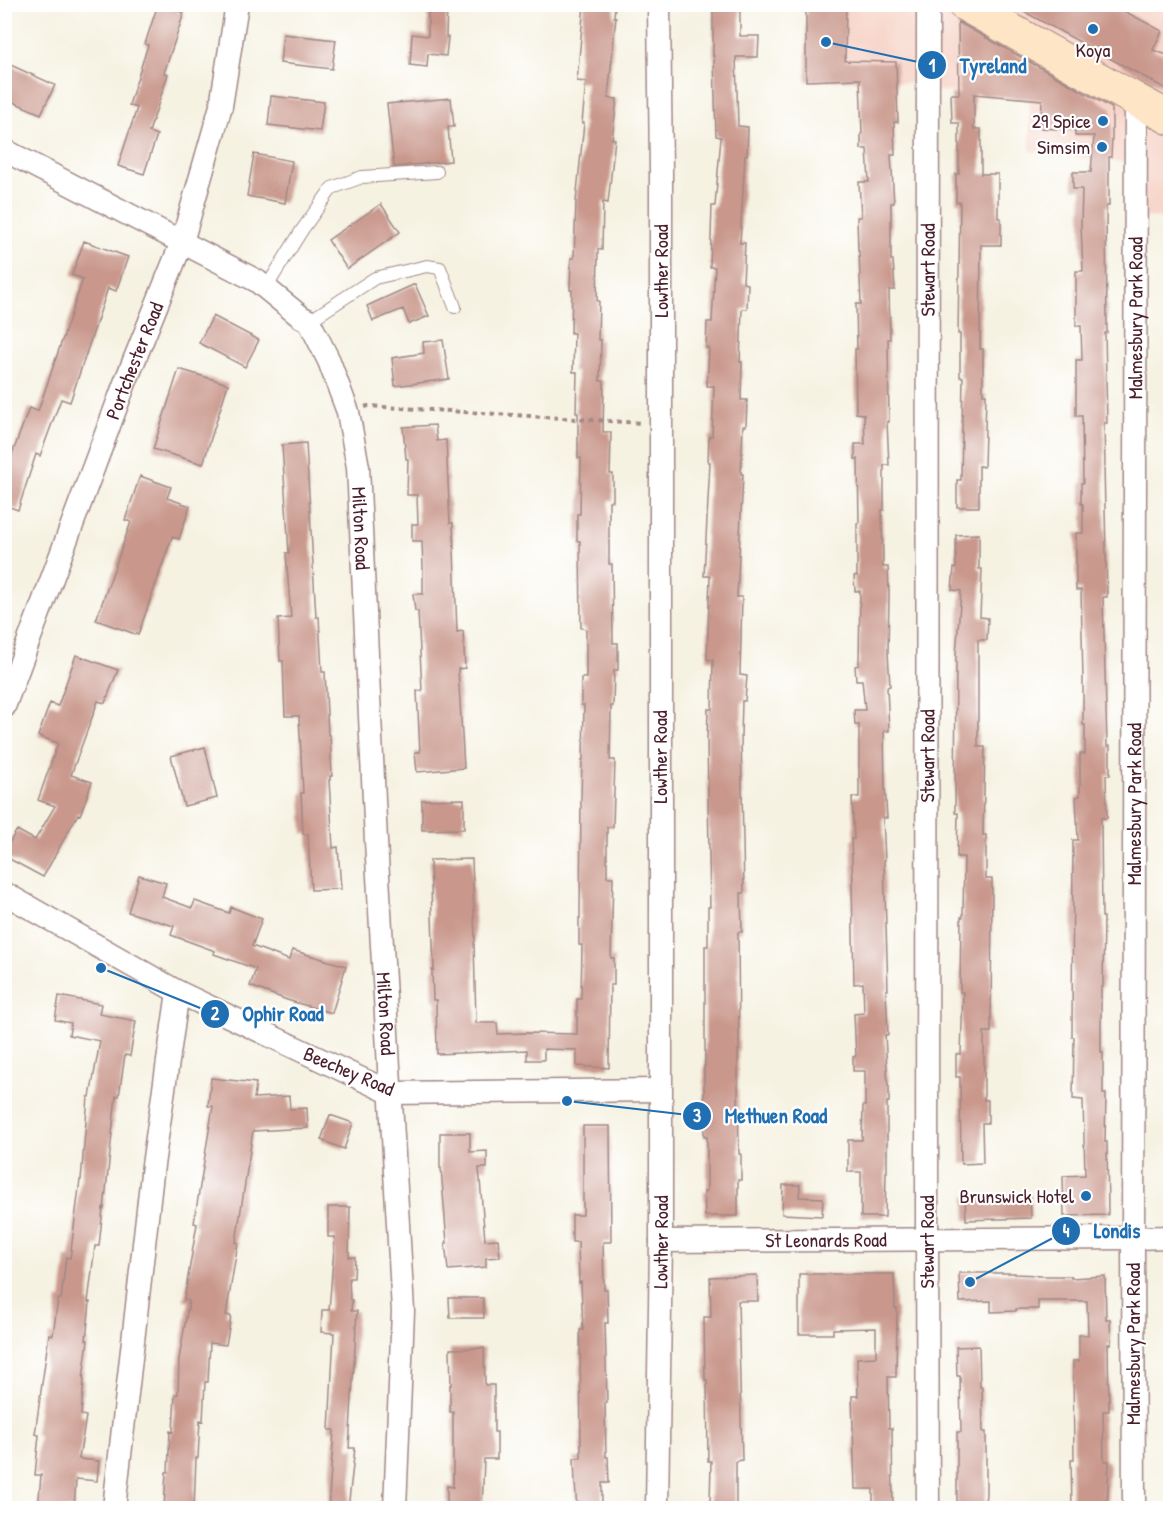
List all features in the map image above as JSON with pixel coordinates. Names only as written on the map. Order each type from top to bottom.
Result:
[{"type":"main road","points":[[964,4],[1170,118]]},
{"type":"street","name":"Portchester Road","points":[[4,707],[125,383],[182,242],[221,106],[237,4]]},
{"type":"street","name":"Lowther Road","points":[[657,1509],[661,1241],[659,4]]},
{"type":"street","name":"Stewart Road","points":[[928,4],[928,1509]]},
{"type":"street","name":"Malmesbury Park Road","points":[[1134,1509],[1136,100]]},
{"type":"street","name":"Milton Road","points":[[4,150],[257,280],[301,317],[309,321],[329,361],[348,412],[358,467],[376,841],[403,1311],[395,1509]]},
{"type":"street","name":"Beechey Road","points":[[4,893],[178,992],[391,1093],[660,1090]]},
{"type":"street","points":[[114,1509],[153,1165],[178,992]]},
{"type":"street","name":"St Leonards Road","points":[[661,1241],[1170,1237]]},
{"type":"lane","points":[[266,288],[332,188],[362,177],[437,172]]},
{"type":"lane","points":[[309,321],[375,278],[427,266],[440,268],[455,308]]},
{"type":"path","points":[[348,412],[368,406],[661,423]]},
{"type":"shaded area","points":[[806,5],[1170,5],[1170,218],[1135,217],[1135,164],[1030,151],[1030,100],[928,90],[928,84],[845,80],[806,81]]},
{"type":"building","points":[[158,4],[184,13],[164,73],[168,74],[149,132],[157,135],[144,174],[118,166],[137,108],[129,105]]},
{"type":"building","points":[[428,4],[447,4],[446,56],[428,54],[427,67],[410,65],[412,34],[428,36]]},
{"type":"building","points":[[584,4],[615,4],[614,17],[616,17],[608,98],[617,99],[612,139],[615,139],[608,203],[603,202],[602,250],[598,249],[597,301],[599,301],[598,340],[601,340],[600,381],[604,381],[603,432],[611,432],[610,474],[613,474],[613,501],[609,501],[609,564],[612,564],[613,643],[618,643],[618,670],[614,670],[613,706],[611,706],[610,760],[615,760],[613,827],[607,827],[607,877],[613,877],[611,958],[614,958],[614,985],[610,985],[609,1068],[577,1066],[577,1050],[544,1049],[544,1060],[527,1060],[527,1050],[437,1054],[436,1000],[433,1000],[432,970],[434,970],[430,860],[472,859],[476,1023],[497,1023],[498,1034],[577,1034],[577,999],[581,999],[582,945],[579,945],[584,705],[581,705],[581,678],[586,678],[586,629],[581,628],[580,541],[577,541],[577,514],[580,514],[581,458],[578,458],[577,372],[573,372],[574,333],[571,333],[572,290],[570,290],[584,123],[582,123],[586,82],[577,81]]},
{"type":"building","points":[[713,4],[740,4],[740,36],[759,36],[758,57],[736,57],[738,126],[748,127],[740,243],[745,243],[743,283],[748,284],[747,309],[742,309],[740,362],[742,362],[741,400],[747,400],[746,426],[743,426],[737,597],[742,597],[740,675],[747,676],[745,701],[742,701],[741,736],[744,893],[741,893],[742,932],[738,932],[738,1092],[741,1180],[738,1180],[738,1216],[705,1216],[704,1191],[707,1191],[707,1137],[704,1137],[705,946],[708,946],[708,907],[710,907],[707,739],[708,709],[712,709],[713,660],[707,659],[710,576],[704,576],[710,462],[708,462],[709,436],[712,436],[714,386],[707,386],[709,348],[706,348],[707,322],[712,322],[715,267],[710,267],[712,206],[715,206],[721,137],[716,136]]},
{"type":"building","points":[[806,4],[846,4],[845,61],[896,62],[898,122],[894,122],[895,155],[891,155],[894,203],[891,203],[891,260],[893,260],[895,290],[889,290],[889,422],[887,422],[889,465],[884,465],[884,510],[882,510],[883,567],[888,567],[890,686],[887,687],[889,731],[884,731],[887,818],[883,818],[888,990],[886,990],[888,1035],[885,1035],[889,1086],[885,1217],[861,1217],[861,1172],[848,1172],[848,1140],[862,1140],[863,1106],[865,1106],[865,1071],[853,1071],[853,1057],[856,1056],[854,1014],[864,1013],[863,983],[854,984],[851,839],[854,839],[852,797],[859,797],[859,725],[855,725],[854,710],[865,710],[862,680],[856,680],[855,666],[859,665],[860,591],[855,591],[854,576],[857,576],[857,523],[859,523],[858,459],[855,459],[855,444],[865,444],[864,414],[856,413],[856,304],[861,304],[857,217],[861,217],[859,182],[869,182],[867,149],[861,149],[860,79],[806,81]]},
{"type":"building","points":[[1010,4],[1111,4],[1162,31],[1153,50],[1170,56],[1170,91]]},
{"type":"building","points":[[958,22],[1112,108],[1109,206],[1106,206],[1107,423],[1104,423],[1104,466],[1107,597],[1103,597],[1107,746],[1110,746],[1110,775],[1106,775],[1107,818],[1101,818],[1102,917],[1104,917],[1101,1052],[1103,1052],[1103,1094],[1106,1094],[1108,1215],[1064,1216],[1063,1176],[1085,1175],[1083,1100],[1073,1099],[1074,1037],[1072,1037],[1073,840],[1078,840],[1076,797],[1080,796],[1080,754],[1085,754],[1081,590],[1076,590],[1076,533],[1083,533],[1082,416],[1076,416],[1076,360],[1082,360],[1081,326],[1076,326],[1076,271],[1083,271],[1082,189],[1073,189],[1073,172],[1091,172],[1094,136],[1075,136],[1075,130],[1041,128],[1042,100],[974,94],[974,129],[981,129],[981,174],[998,174],[998,218],[1001,218],[1001,245],[981,245],[980,349],[983,349],[983,394],[986,394],[984,467],[979,466],[979,507],[957,507],[957,480],[961,480],[963,377],[960,377],[960,334],[958,334],[960,202],[956,202],[956,174],[959,174],[959,123],[952,123],[951,94],[959,94]]},
{"type":"building","points":[[283,34],[336,40],[332,69],[280,63]]},
{"type":"building","points":[[4,62],[55,85],[41,114],[4,98]]},
{"type":"building","points":[[271,96],[324,102],[320,131],[268,125]]},
{"type":"building","points":[[451,98],[454,127],[448,127],[451,161],[394,167],[387,104]]},
{"type":"building","points":[[254,154],[292,161],[285,203],[247,196]]},
{"type":"building","points":[[381,204],[400,232],[347,269],[328,240]]},
{"type":"building","points":[[84,241],[128,257],[116,291],[108,288],[70,402],[61,399],[40,456],[36,454],[18,510],[4,505],[4,462],[9,463],[29,408],[38,411],[83,279],[72,275]]},
{"type":"building","points":[[415,284],[429,316],[409,324],[403,309],[373,321],[367,306]]},
{"type":"building","points":[[213,316],[259,340],[245,367],[199,343]]},
{"type":"building","points":[[443,340],[449,379],[395,386],[392,358],[424,353],[423,342]]},
{"type":"building","points":[[179,369],[228,384],[203,464],[153,449]]},
{"type":"building","points":[[435,425],[437,441],[446,440],[450,523],[453,523],[457,632],[463,631],[465,668],[458,669],[464,768],[417,772],[415,752],[420,752],[417,691],[422,691],[418,611],[415,611],[413,594],[423,594],[422,541],[412,541],[412,524],[418,524],[417,495],[407,495],[408,459],[406,459],[403,427]]},
{"type":"building","points":[[306,443],[316,617],[319,617],[322,672],[325,672],[328,735],[330,735],[332,776],[329,780],[333,848],[338,847],[341,889],[311,890],[308,834],[303,834],[299,716],[285,716],[283,661],[280,661],[278,619],[291,618],[282,445]]},
{"type":"building","points":[[140,476],[171,487],[167,498],[190,506],[179,539],[172,537],[138,635],[96,620],[131,522],[125,520]]},
{"type":"building","points":[[979,534],[979,569],[982,569],[980,617],[988,618],[987,640],[978,640],[978,747],[985,747],[983,835],[986,835],[986,879],[992,879],[991,1032],[984,1032],[984,1100],[988,1100],[988,1123],[982,1123],[983,1163],[961,1164],[960,1077],[956,1077],[956,1054],[961,1054],[963,992],[960,992],[961,917],[963,917],[964,857],[957,857],[958,813],[955,813],[956,655],[961,591],[952,590],[954,568],[956,568],[956,535]]},
{"type":"building","points":[[76,655],[118,670],[105,703],[98,701],[71,775],[92,782],[80,815],[78,814],[43,877],[4,856],[4,851],[17,830],[35,840],[55,806],[38,800],[58,743],[38,736],[50,703],[58,706]]},
{"type":"building","points":[[205,747],[217,798],[184,806],[171,756]]},
{"type":"building","points":[[464,799],[464,829],[422,830],[422,800]]},
{"type":"building","points":[[139,875],[166,883],[162,897],[192,908],[195,901],[229,913],[231,907],[262,919],[252,946],[289,960],[292,950],[346,966],[332,1013],[250,986],[256,969],[171,935],[174,926],[128,912]]},
{"type":"building","points":[[59,996],[101,1004],[99,1014],[136,1021],[130,1056],[125,1055],[119,1096],[116,1096],[99,1246],[95,1246],[88,1302],[90,1302],[86,1340],[88,1340],[81,1415],[86,1416],[79,1459],[99,1461],[97,1481],[76,1479],[74,1509],[38,1509],[41,1475],[35,1475],[39,1435],[35,1434],[49,1334],[53,1335],[58,1299],[61,1299],[66,1257],[70,1258],[81,1180],[88,1097],[90,1097],[100,1041],[69,1035],[71,1023],[55,1020]]},
{"type":"building","points":[[211,1078],[256,1083],[254,1098],[289,1096],[290,1109],[307,1108],[308,1128],[253,1131],[226,1315],[231,1316],[226,1345],[210,1343],[208,1382],[205,1382],[203,1421],[200,1420],[198,1458],[196,1458],[194,1509],[164,1509],[170,1431],[173,1432],[175,1394],[178,1394],[179,1359],[189,1301],[184,1300],[213,1106],[208,1106]]},
{"type":"building","points":[[330,1115],[353,1123],[344,1149],[321,1140]]},
{"type":"building","points":[[583,1126],[610,1126],[611,1242],[603,1242],[604,1289],[607,1289],[608,1323],[605,1323],[607,1403],[605,1403],[609,1483],[602,1483],[602,1509],[577,1509],[575,1483],[574,1458],[581,1458],[580,1330],[583,1330],[578,1242],[572,1242],[572,1215],[583,1215]]},
{"type":"building","points":[[440,1133],[470,1133],[470,1152],[487,1151],[487,1168],[479,1168],[485,1240],[498,1239],[500,1257],[486,1258],[486,1267],[448,1270],[440,1168]]},
{"type":"building","points":[[783,1185],[800,1185],[799,1197],[823,1198],[822,1216],[782,1214]]},
{"type":"building","points":[[1030,1195],[1031,1218],[966,1220],[965,1197]]},
{"type":"building","points":[[328,1207],[350,1207],[349,1257],[355,1257],[354,1278],[349,1278],[351,1311],[357,1311],[349,1448],[355,1448],[348,1509],[328,1509],[334,1430],[329,1430],[334,1333],[321,1332],[322,1310],[329,1310],[335,1237],[328,1237]]},
{"type":"building","points":[[959,1273],[1015,1273],[1037,1276],[1071,1276],[1071,1278],[1105,1276],[1106,1319],[1110,1319],[1111,1344],[1108,1344],[1109,1411],[1103,1411],[1104,1461],[1109,1461],[1107,1509],[1072,1509],[1073,1361],[1079,1361],[1079,1335],[1088,1335],[1087,1301],[1038,1301],[1038,1309],[991,1312],[991,1301],[960,1302]]},
{"type":"building","points":[[799,1274],[894,1274],[895,1308],[897,1308],[896,1377],[888,1377],[889,1428],[892,1428],[893,1509],[873,1509],[873,1489],[855,1489],[852,1396],[858,1396],[857,1358],[876,1357],[876,1328],[833,1329],[833,1334],[799,1334]]},
{"type":"building","points":[[757,1275],[758,1301],[738,1301],[742,1460],[736,1461],[736,1505],[710,1505],[711,1461],[708,1461],[704,1317],[711,1317],[710,1277]]},
{"type":"building","points":[[449,1298],[483,1298],[484,1318],[450,1318]]},
{"type":"building","points":[[979,1346],[983,1432],[986,1432],[984,1509],[957,1509],[957,1432],[961,1432],[960,1376],[957,1376],[956,1347]]},
{"type":"building","points":[[484,1348],[485,1385],[494,1385],[494,1432],[497,1432],[497,1459],[484,1459],[482,1509],[447,1509],[447,1486],[453,1487],[450,1349]]},
{"type":"place","name":"Koya","points":[[1093,29]]},
{"type":"place","name":"Tyreland","points":[[826,42]]},
{"type":"place","name":"29 Spice","points":[[1103,121]]},
{"type":"place","name":"Simsim","points":[[1102,147]]},
{"type":"place","name":"Ophir Road","points":[[101,968]]},
{"type":"place","name":"Methuen Road","points":[[567,1101]]},
{"type":"place","name":"Brunswick Hotel","points":[[1086,1196]]},
{"type":"place","name":"Londis","points":[[970,1282]]}]
